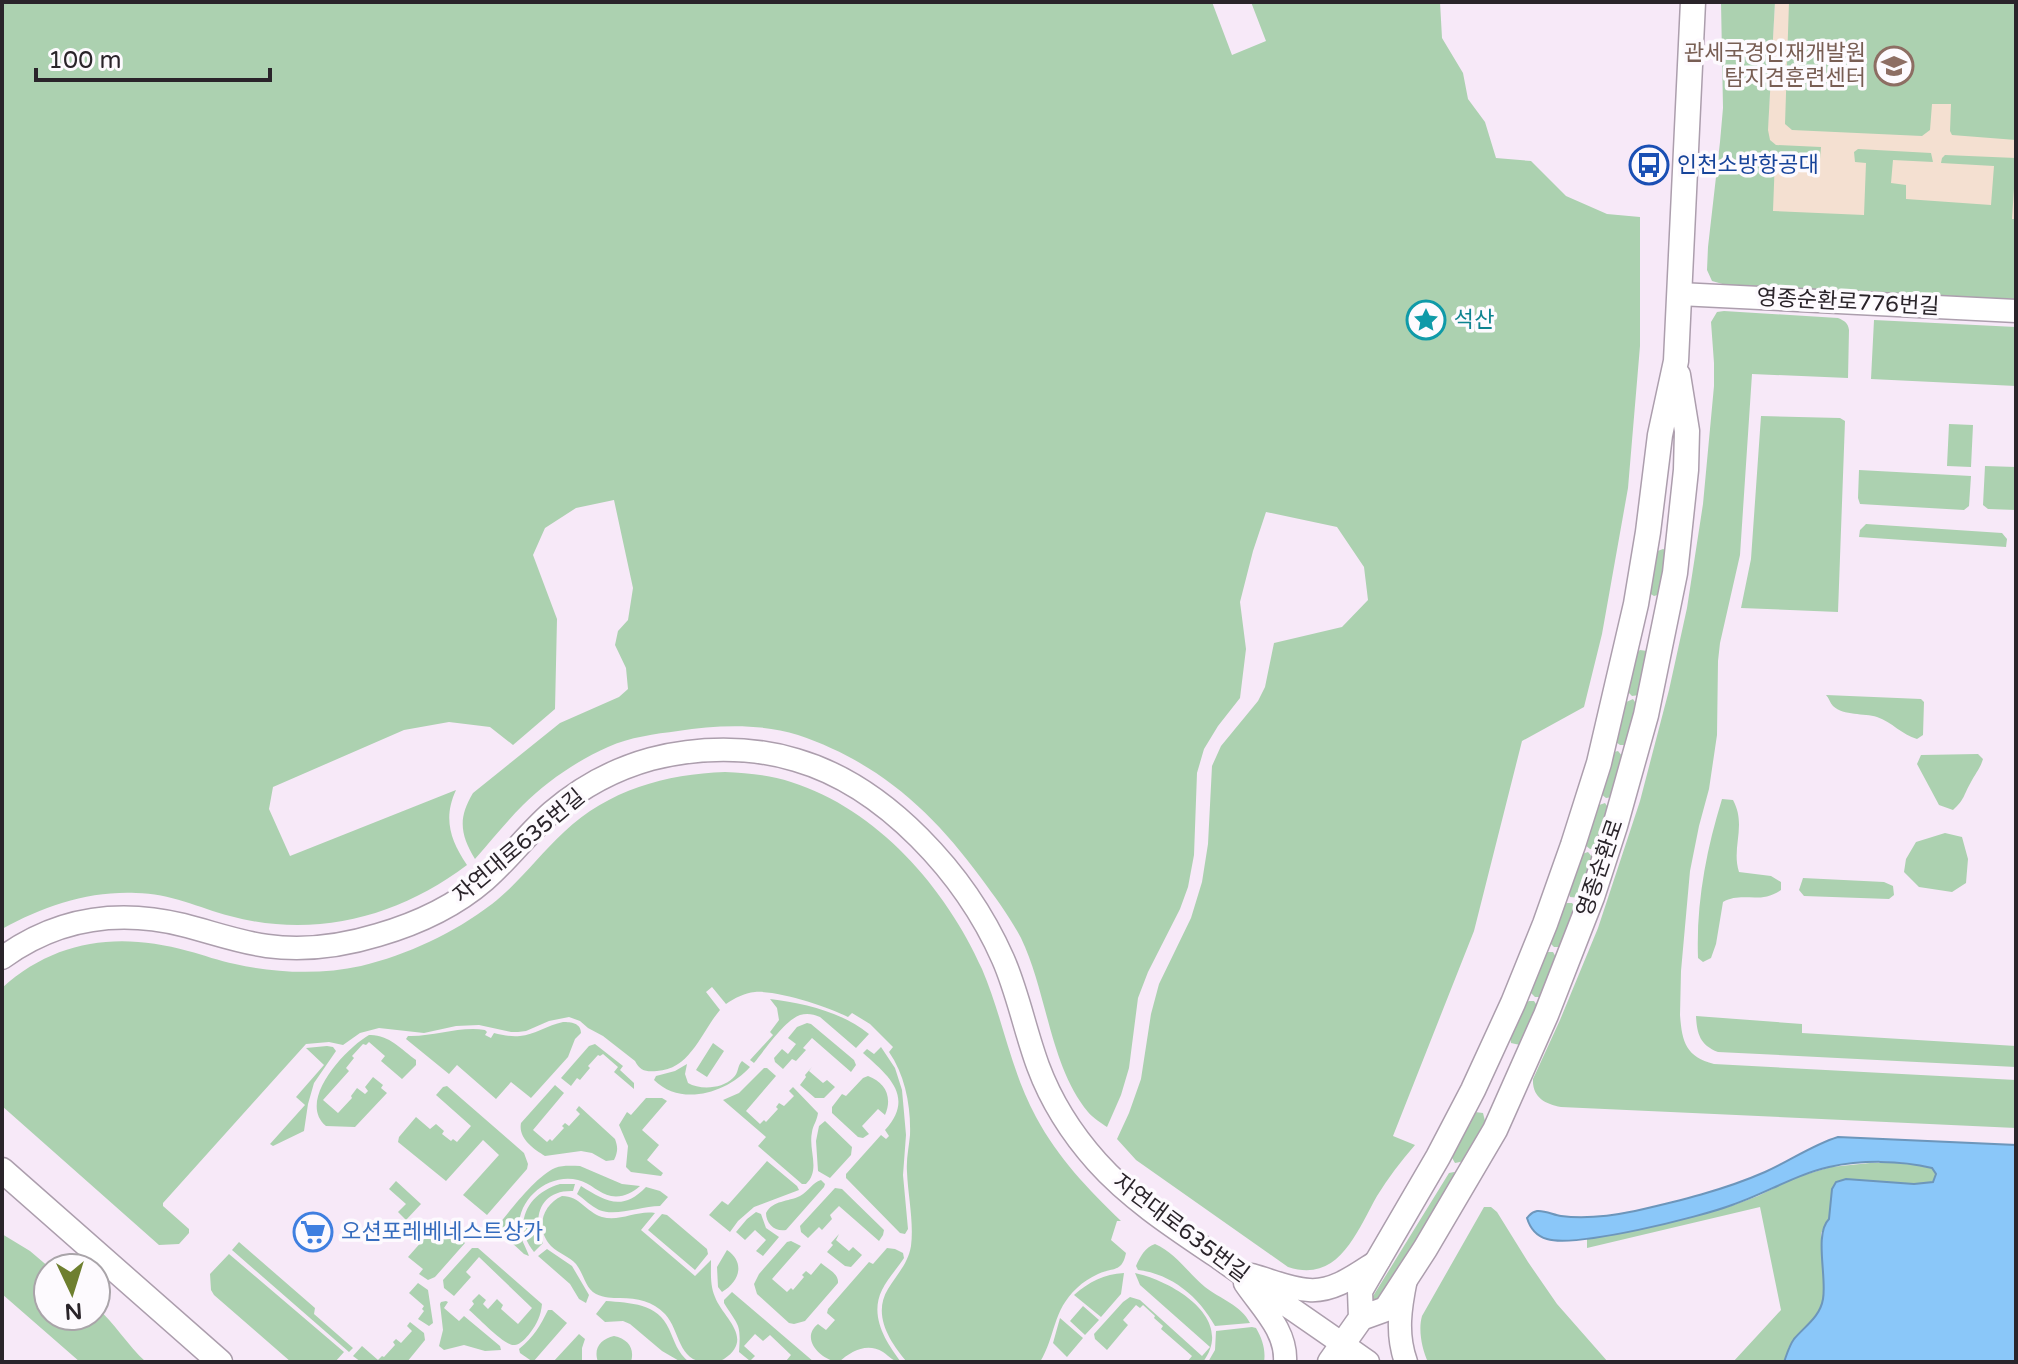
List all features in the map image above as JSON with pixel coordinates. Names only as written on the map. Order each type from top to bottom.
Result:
[{"type":"main road","name":"영종순환로","points":[[1361,1318],[1360,1291],[1438,1157],[1513,1003],[1545,924],[1599,763],[1636,604],[1660,435],[1676,361],[1693,2]]},
{"type":"main road","name":"영종순환로","points":[[1337,1353],[1361,1318],[1386,1309],[1495,1130],[1546,1015],[1592,897],[1619,813],[1656,668],[1678,549],[1687,431],[1676,361]]},
{"type":"main road","points":[[2,1170],[220,1362]]},
{"type":"street","name":"영종순환로776번길","points":[[1679,294],[2016,311]]},
{"type":"street","name":"자연대로635번길","points":[[2,958],[46,932],[114,916],[150,918],[227,939],[269,946],[330,946],[364,940],[432,915],[467,894],[498,868],[551,813],[613,772],[650,759],[688,752],[757,752],[796,759],[828,771],[869,796],[906,825],[939,858],[966,895],[1003,958],[1049,1092],[1095,1160],[1121,1187],[1236,1270],[1337,1353],[1368,1362]]},
{"type":"street","points":[[1236,1270],[1299,1289],[1314,1290],[1341,1283],[1379,1260]]},
{"type":"street","points":[[1236,1270],[1278,1329],[1285,1362]]},
{"type":"street","points":[[1406,1362],[1399,1331],[1407,1278]]},
{"type":"shaded area","name":"관세국경인재개발원 탐지견훈련센터","points":[[1775,2],[2016,2],[2016,244],[1762,231]]},
{"type":"green space","points":[[2,2],[1212,2],[1232,55],[1266,41],[1251,2],[1440,2],[1442,38],[1463,73],[1468,99],[1485,122],[1496,158],[1531,161],[1566,196],[1607,214],[1640,217],[1640,346],[1628,488],[1602,634],[1584,707],[1522,741],[1474,931],[1393,1136],[1415,1145],[1377,1196],[1344,1251],[1321,1268],[1306,1270],[1288,1267],[1136,1160],[1117,1139],[1141,1079],[1159,984],[1191,918],[1202,882],[1208,844],[1212,766],[1221,746],[1258,701],[1265,687],[1274,643],[1342,627],[1368,600],[1364,567],[1337,527],[1266,512],[1240,602],[1246,649],[1240,698],[1204,749],[1197,773],[1194,855],[1188,887],[1138,998],[1129,1068],[1107,1127],[1090,1114],[1075,1094],[1057,1051],[1030,959],[1021,938],[986,885],[923,810],[878,774],[827,746],[784,731],[738,726],[693,729],[625,741],[585,758],[542,788],[475,859],[466,842],[463,826],[465,810],[473,793],[560,723],[619,697],[628,689],[626,668],[615,645],[618,631],[628,620],[633,588],[614,500],[576,508],[545,528],[533,555],[557,619],[555,709],[513,745],[490,727],[449,722],[404,730],[273,787],[269,809],[290,856],[456,790],[450,810],[450,829],[467,865],[413,898],[384,910],[324,924],[262,923],[161,895],[118,893],[67,902],[34,913],[2,929]]},
{"type":"green space","points":[[1721,2],[1775,2],[1770,140],[1776,145],[1821,147],[1820,159],[1775,158],[1773,211],[1864,215],[1866,163],[1855,162],[1854,152],[1858,149],[1931,153],[1933,162],[1893,160],[1891,183],[1906,185],[1906,199],[1991,205],[1994,166],[1941,163],[1942,158],[1945,155],[2016,158],[2012,219],[2016,219],[2016,299],[1733,287],[1712,281],[1707,270],[1708,247],[1723,108]]},
{"type":"green space","points":[[1789,2],[2016,2],[2016,140],[1952,135],[1951,104],[1932,104],[1930,130],[1922,136],[1792,130],[1785,124]]},
{"type":"green space","points":[[1717,312],[1843,320],[1849,330],[1848,378],[1752,374],[1740,555],[1720,643],[1717,735],[1709,789],[1690,871],[1681,971],[1680,1015],[1684,1041],[1691,1053],[1714,1064],[2016,1080],[2016,1128],[1561,1107],[1545,1102],[1535,1091],[1533,1079],[1598,928],[1640,801],[1669,690],[1687,608],[1703,504],[1714,386],[1711,322]]},
{"type":"green space","points":[[1874,320],[2016,327],[2016,386],[1871,379]]},
{"type":"green space","points":[[1761,416],[1840,418],[1845,421],[1838,612],[1741,608],[1751,559]]},
{"type":"green space","points":[[1949,424],[1973,425],[1971,467],[1947,466]]},
{"type":"green space","points":[[1985,466],[2016,467],[2016,510],[1988,509],[1983,505]]},
{"type":"green space","points":[[1859,470],[1971,476],[1969,506],[1964,510],[1860,504]]},
{"type":"green space","points":[[1866,524],[2002,533],[2007,539],[2006,547],[1859,537],[1860,530]]},
{"type":"green space","points":[[1666,550],[1661,594],[1654,596],[1649,593],[1655,552]]},
{"type":"green space","points":[[1647,651],[1639,695],[1632,696],[1628,692],[1636,653]]},
{"type":"green space","points":[[1826,695],[1921,699],[1924,702],[1923,735],[1917,739],[1877,717],[1843,711],[1833,706]]},
{"type":"green space","points":[[1633,699],[1637,705],[1627,745],[1620,745],[1616,742],[1624,703]]},
{"type":"green space","points":[[1618,751],[1623,757],[1613,797],[1606,798],[1601,794],[1614,752]]},
{"type":"green space","points":[[1978,754],[1983,759],[1982,763],[1960,803],[1953,810],[1939,805],[1917,764],[1921,755]]},
{"type":"green space","points":[[725,772],[775,778],[822,794],[880,832],[928,881],[949,909],[982,969],[1020,1081],[1036,1117],[1074,1172],[1121,1221],[1117,1221],[1111,1240],[1126,1253],[1122,1264],[1087,1280],[1069,1297],[1040,1362],[907,1362],[895,1346],[885,1328],[882,1309],[888,1289],[907,1258],[912,1228],[907,1167],[909,1113],[903,1081],[889,1052],[893,1047],[870,1024],[852,1013],[848,1017],[789,996],[747,993],[726,1004],[712,987],[706,992],[720,1010],[687,1057],[669,1069],[657,1071],[641,1069],[603,1036],[569,1017],[518,1032],[479,1025],[424,1033],[379,1028],[360,1033],[343,1045],[329,1042],[306,1044],[163,1203],[189,1229],[179,1244],[159,1245],[2,1106],[2,988],[44,959],[90,944],[114,941],[163,945],[229,963],[282,971],[330,971],[361,966],[430,942],[477,915],[511,887],[564,832],[599,805],[660,781]]},
{"type":"green space","points":[[1722,799],[1733,800],[1737,810],[1739,872],[1771,876],[1781,882],[1781,890],[1765,897],[1723,902],[1716,944],[1711,958],[1703,962],[1698,958],[1700,898]]},
{"type":"green space","points":[[1605,803],[1609,809],[1596,848],[1590,849],[1585,845],[1596,806]]},
{"type":"green space","points":[[1945,833],[1962,837],[1968,859],[1966,883],[1952,892],[1919,887],[1904,872],[1906,859],[1916,842]]},
{"type":"green space","points":[[1588,852],[1593,858],[1580,898],[1570,897],[1568,890],[1579,855]]},
{"type":"green space","points":[[1803,878],[1884,882],[1893,886],[1894,895],[1889,899],[1804,896],[1799,890]]},
{"type":"green space","points":[[1572,903],[1577,909],[1561,947],[1554,947],[1550,943],[1563,905]]},
{"type":"green space","points":[[1548,952],[1553,952],[1557,959],[1542,997],[1535,997],[1531,989]]},
{"type":"green space","points":[[770,999],[822,1010],[847,1020],[869,1034],[856,1048],[820,1017],[800,1015],[781,1029],[754,1063],[750,1060],[773,1035],[770,1032],[779,1020],[777,1008]]},
{"type":"green space","points":[[1534,1001],[1538,1007],[1520,1045],[1511,1043],[1510,1036],[1525,1003]]},
{"type":"green space","points":[[1696,1016],[1802,1024],[1802,1033],[2016,1046],[2016,1067],[1718,1052],[1701,1038]]},
{"type":"green space","points":[[563,1022],[577,1025],[581,1033],[575,1039],[568,1057],[531,1098],[511,1082],[496,1099],[457,1065],[449,1074],[406,1039],[408,1036],[466,1029],[485,1030],[485,1035],[491,1038],[494,1033],[520,1036]]},
{"type":"green space","points":[[807,1023],[854,1060],[856,1065],[851,1072],[812,1038],[796,1061],[792,1059],[783,1069],[775,1062],[774,1058],[782,1049],[788,1054],[796,1044],[788,1038],[797,1027]]},
{"type":"green space","points":[[369,1035],[394,1043],[416,1060],[416,1065],[402,1079],[381,1061],[385,1056],[369,1042],[363,1044],[352,1056],[354,1058],[346,1068],[349,1071],[323,1100],[338,1113],[357,1088],[365,1094],[368,1091],[365,1087],[373,1077],[387,1093],[355,1127],[326,1126],[318,1115],[320,1090],[337,1063]]},
{"type":"green space","points":[[713,1043],[724,1051],[707,1077],[696,1070]]},
{"type":"green space","points":[[595,1044],[623,1066],[620,1070],[634,1083],[634,1089],[614,1072],[618,1067],[603,1054],[598,1055],[580,1080],[577,1078],[571,1086],[561,1078],[589,1046]]},
{"type":"green space","points":[[327,1046],[336,1051],[314,1083],[304,1131],[273,1146],[270,1144],[305,1105],[296,1097],[324,1065],[306,1048]]},
{"type":"green space","points":[[881,1047],[895,1068],[902,1090],[906,1135],[903,1175],[908,1229],[905,1234],[900,1233],[846,1178],[846,1174],[881,1135],[886,1139],[889,1136],[885,1130],[898,1107],[895,1088],[882,1070],[863,1053],[867,1049],[874,1054]]},
{"type":"green space","points":[[742,1061],[750,1067],[740,1076],[717,1090],[704,1093],[677,1093],[654,1080],[656,1076],[687,1064],[685,1074],[688,1083],[699,1087],[717,1086],[733,1078]]},
{"type":"green space","points":[[812,1067],[809,1071],[823,1083],[827,1080],[835,1087],[824,1098],[815,1098],[800,1085],[805,1075]]},
{"type":"green space","points":[[764,1068],[776,1076],[746,1111],[760,1124],[778,1109],[779,1103],[784,1106],[794,1096],[789,1091],[793,1087],[818,1113],[811,1139],[813,1172],[806,1184],[802,1184],[758,1146],[766,1137],[723,1100],[739,1093]]},
{"type":"green space","points":[[868,1076],[883,1086],[888,1102],[885,1115],[878,1109],[862,1126],[869,1134],[863,1138],[832,1113],[832,1107],[842,1094],[846,1096]]},
{"type":"green space","points":[[555,1085],[564,1093],[533,1130],[547,1142],[552,1141],[565,1123],[569,1126],[580,1114],[576,1110],[579,1106],[615,1139],[617,1150],[614,1160],[606,1161],[581,1151],[545,1156],[527,1142],[521,1123]]},
{"type":"green space","points":[[447,1086],[524,1153],[528,1164],[487,1215],[463,1195],[499,1155],[483,1140],[446,1181],[398,1142],[416,1117],[430,1129],[436,1124],[444,1131],[442,1134],[457,1142],[471,1126],[436,1095]]},
{"type":"green space","points":[[646,1098],[667,1101],[642,1130],[659,1145],[647,1160],[663,1173],[661,1176],[631,1172],[626,1167],[628,1146],[619,1125],[627,1112],[631,1115]]},
{"type":"green space","points":[[1475,1112],[1483,1113],[1485,1121],[1465,1161],[1455,1163],[1451,1156]]},
{"type":"green space","points":[[825,1121],[852,1147],[851,1155],[830,1178],[818,1171],[816,1141],[819,1126]]},
{"type":"green space","points":[[767,1161],[799,1190],[754,1207],[730,1232],[709,1215],[722,1201],[728,1205]]},
{"type":"green space","points":[[1913,1163],[1932,1168],[1936,1174],[1933,1182],[1914,1184],[1847,1179],[1836,1182],[1832,1189],[1829,1220],[1821,1233],[1825,1278],[1823,1302],[1813,1321],[1789,1347],[1784,1362],[1733,1362],[1781,1310],[1760,1207],[1587,1248],[1587,1239],[1728,1207],[1794,1178],[1831,1167]]},
{"type":"green space","points":[[561,1166],[580,1166],[622,1184],[640,1186],[627,1194],[615,1196],[578,1180],[556,1180],[546,1184],[530,1198],[520,1217],[519,1228],[529,1256],[496,1228],[523,1195],[548,1172]]},
{"type":"green space","points":[[1454,1172],[1378,1306],[1370,1301],[1449,1173]]},
{"type":"green space","points":[[821,1180],[824,1187],[786,1230],[778,1230],[769,1224],[766,1213],[769,1209],[800,1196]]},
{"type":"green space","points":[[396,1181],[421,1204],[406,1220],[398,1212],[406,1204],[389,1189]]},
{"type":"green space","points":[[560,1184],[575,1184],[573,1191],[553,1195],[546,1200],[538,1224],[543,1243],[534,1252],[524,1231],[526,1211],[539,1194]]},
{"type":"green space","points":[[581,1186],[614,1202],[629,1200],[646,1187],[668,1197],[660,1206],[606,1212],[577,1194]]},
{"type":"green space","points":[[835,1188],[842,1189],[884,1230],[879,1241],[839,1206],[822,1230],[819,1227],[808,1238],[801,1232],[800,1226]]},
{"type":"green space","points":[[562,1196],[574,1199],[602,1217],[655,1213],[641,1230],[695,1276],[711,1260],[713,1292],[737,1336],[733,1351],[720,1361],[697,1361],[685,1351],[670,1321],[655,1306],[639,1300],[605,1297],[592,1291],[576,1264],[551,1246],[543,1232],[546,1211]]},
{"type":"green space","points":[[1484,1207],[1491,1207],[1497,1212],[1557,1304],[1608,1362],[1428,1362],[1421,1339],[1422,1316]]},
{"type":"green space","points":[[756,1212],[761,1214],[766,1228],[779,1237],[763,1256],[756,1251],[766,1240],[755,1230],[745,1240],[736,1232]]},
{"type":"green space","points":[[662,1214],[707,1249],[708,1254],[695,1270],[648,1230]]},
{"type":"green space","points":[[439,1222],[465,1243],[435,1277],[428,1280],[419,1274],[423,1269],[408,1257]]},
{"type":"green space","points":[[2,1234],[32,1253],[32,1320],[2,1294]]},
{"type":"green space","points":[[839,1234],[836,1240],[849,1251],[853,1247],[862,1255],[851,1267],[827,1252]]},
{"type":"green space","points":[[791,1241],[801,1246],[772,1279],[787,1292],[791,1288],[793,1290],[806,1271],[811,1275],[821,1263],[838,1280],[805,1321],[794,1324],[757,1294],[754,1284],[759,1274]]},
{"type":"green space","points":[[239,1242],[315,1308],[314,1314],[353,1348],[349,1352],[232,1250]]},
{"type":"green space","points":[[1155,1244],[1176,1258],[1205,1287],[1236,1307],[1250,1323],[1215,1326],[1201,1306],[1183,1289],[1162,1276],[1138,1270],[1136,1266],[1141,1256]]},
{"type":"green space","points":[[472,1248],[478,1248],[542,1304],[535,1326],[527,1337],[515,1345],[505,1341],[469,1310],[474,1304],[472,1301],[479,1294],[486,1300],[483,1304],[488,1309],[497,1299],[503,1305],[501,1309],[518,1324],[532,1308],[479,1257],[466,1272],[471,1277],[454,1296],[444,1288],[443,1280]]},
{"type":"green space","points":[[887,1248],[903,1253],[904,1258],[882,1290],[878,1300],[878,1319],[901,1362],[871,1348],[854,1351],[839,1362],[826,1358],[812,1342],[813,1330],[818,1324],[826,1330],[835,1320],[827,1313],[828,1309],[869,1262],[873,1264]]},
{"type":"green space","points":[[547,1249],[572,1266],[589,1295],[586,1303],[538,1256]]},
{"type":"green space","points":[[727,1250],[737,1261],[738,1272],[733,1283],[722,1292],[718,1287],[717,1267]]},
{"type":"green space","points":[[229,1254],[344,1352],[335,1362],[291,1362],[214,1295],[210,1274]]},
{"type":"green space","points":[[1124,1273],[1121,1294],[1101,1317],[1074,1295],[1097,1280]]},
{"type":"green space","points":[[1135,1273],[1181,1293],[1206,1317],[1212,1331],[1211,1346],[1203,1362],[1187,1362],[1192,1356],[1161,1329],[1163,1326],[1143,1305],[1140,1308],[1136,1305],[1123,1320],[1128,1325],[1107,1350],[1095,1339],[1094,1334],[1130,1297],[1140,1300],[1202,1356],[1210,1347],[1140,1285]]},
{"type":"green space","points":[[418,1283],[428,1290],[433,1323],[429,1326],[418,1319],[424,1306],[409,1293]]},
{"type":"green space","points":[[732,1292],[814,1362],[786,1361],[791,1355],[770,1335],[763,1341],[755,1334],[744,1346],[755,1356],[750,1361],[739,1352],[738,1326],[724,1303]]},
{"type":"green space","points":[[446,1301],[444,1308],[459,1321],[464,1316],[501,1350],[485,1351],[464,1345],[444,1350],[439,1346],[443,1330],[440,1304]]},
{"type":"green space","points":[[606,1301],[642,1306],[658,1314],[679,1351],[689,1362],[681,1362],[662,1351],[630,1324],[623,1321],[605,1322],[596,1314]]},
{"type":"green space","points":[[1083,1306],[1099,1320],[1085,1335],[1070,1321]]},
{"type":"green space","points":[[548,1310],[567,1323],[533,1362],[519,1349],[536,1331]]},
{"type":"green space","points":[[1060,1318],[1083,1338],[1067,1357],[1053,1343]]},
{"type":"green space","points":[[410,1322],[424,1333],[425,1340],[407,1362],[361,1362],[353,1356],[362,1346],[378,1360],[384,1357],[395,1345],[393,1342],[396,1339],[401,1343],[412,1331],[407,1326]]},
{"type":"green space","points":[[112,1324],[146,1362],[80,1362],[46,1332],[112,1332]]},
{"type":"green space","points":[[1256,1328],[1262,1340],[1264,1362],[1208,1362],[1215,1350],[1216,1331]]},
{"type":"green space","points":[[579,1334],[585,1339],[582,1362],[553,1362]]},
{"type":"green space","points":[[614,1336],[629,1345],[631,1362],[598,1362],[599,1345]]},
{"type":"water","points":[[1838,1137],[2016,1145],[2016,1362],[1784,1362],[1789,1347],[1815,1316],[1823,1299],[1822,1235],[1829,1219],[1832,1189],[1836,1182],[1846,1179],[1914,1184],[1933,1182],[1936,1174],[1932,1168],[1880,1162],[1829,1167],[1716,1210],[1638,1230],[1584,1239],[1562,1241],[1543,1238],[1534,1231],[1527,1218],[1533,1212],[1540,1211],[1570,1217],[1607,1216],[1685,1199],[1774,1168]]},
{"type":"place","name":"관세국경인재개발원 탐지견훈련센터","points":[[1894,66]]},
{"type":"place","name":"인천소방항공대","points":[[1649,165]]},
{"type":"place","name":"석산","points":[[1426,320]]},
{"type":"place","name":"오션포레베네스트상가","points":[[313,1232]]}]
